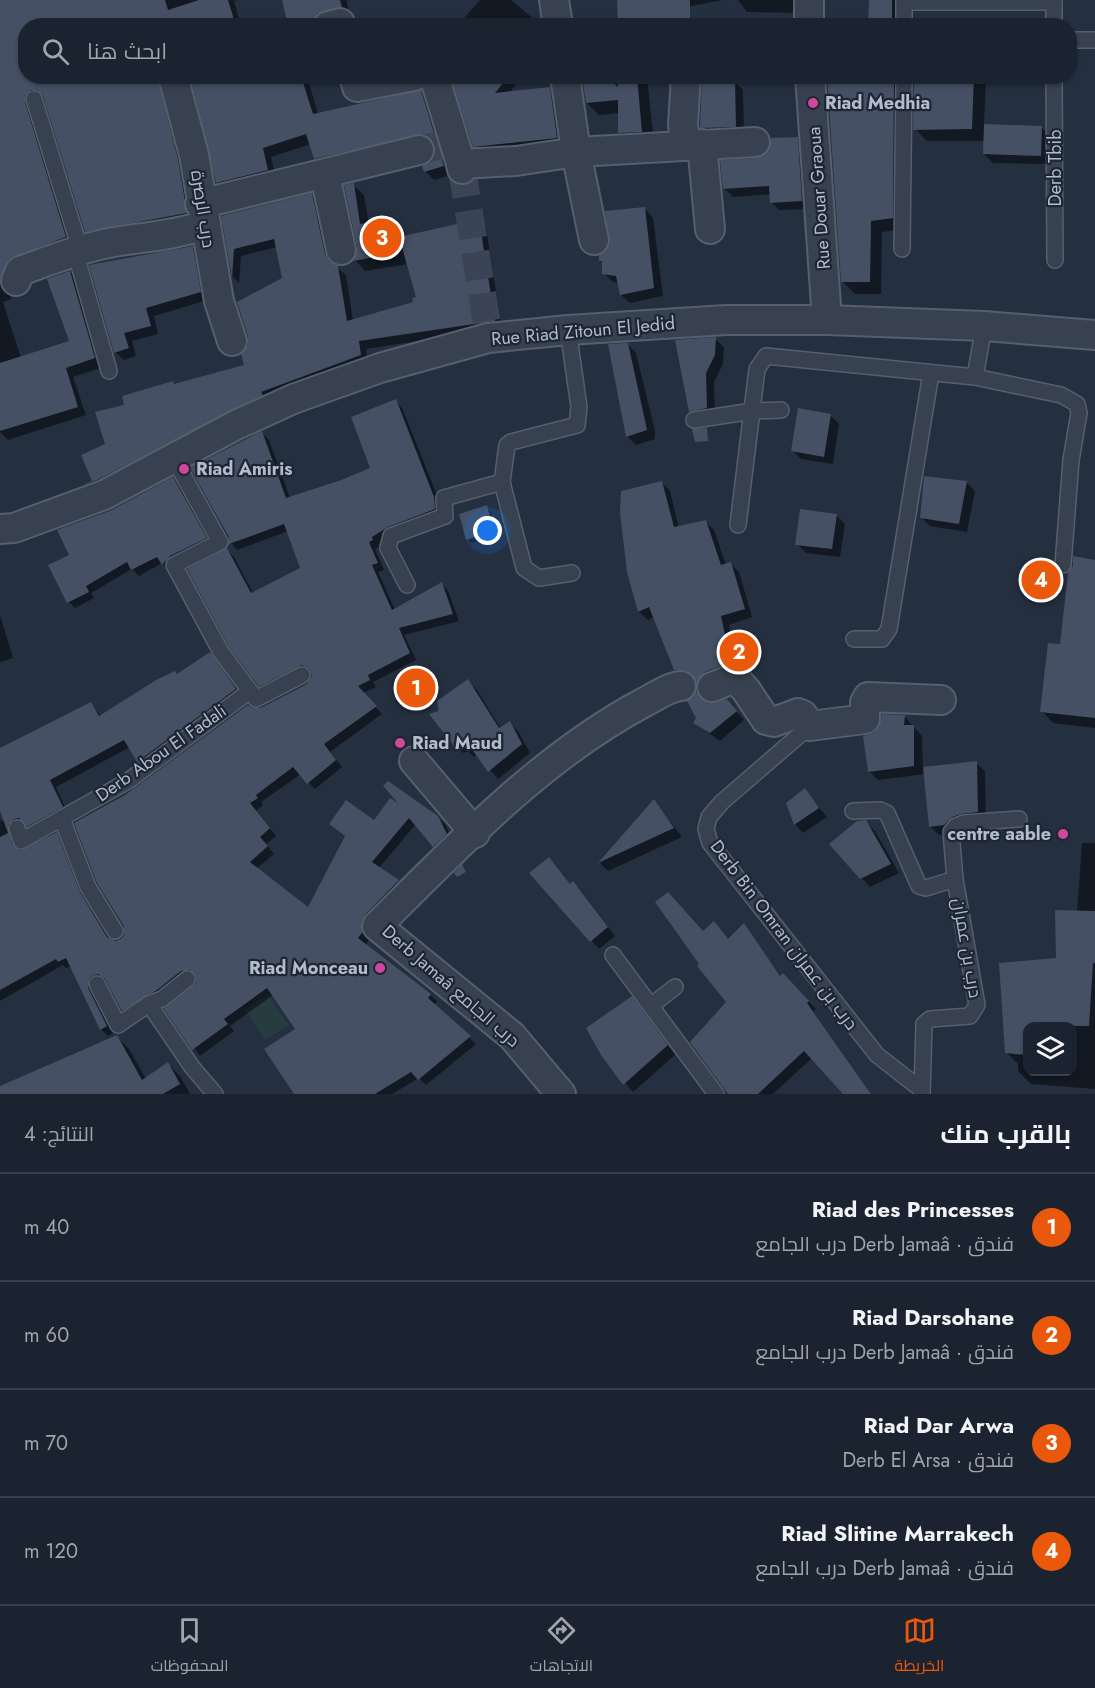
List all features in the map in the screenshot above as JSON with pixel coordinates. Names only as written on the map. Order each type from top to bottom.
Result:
[{"type":"street","points":[[554,0],[557,18]]},
{"type":"street","points":[[809,0],[809,18]]},
{"type":"street","name":"درب الرصرة","points":[[175,84],[194,155],[219,301],[232,341]]},
{"type":"street","points":[[356,84],[357,87],[373,84]]},
{"type":"street","points":[[435,84],[448,154]]},
{"type":"street","points":[[566,84],[576,152],[594,240]]},
{"type":"street","points":[[686,84],[683,124],[693,144],[710,230]]},
{"type":"street","name":"Rue Douar Graoua","points":[[811,84],[827,320]]},
{"type":"street","points":[[16,281],[20,271],[78,250],[115,242],[166,237],[203,215],[325,175],[448,154],[516,161],[576,152],[755,142]]},
{"type":"street","points":[[325,175],[341,250]]},
{"type":"street","name":"Rue Riad Zitoun El Jedid","points":[[0,529],[14,528],[104,495],[173,457],[293,399],[487,331],[568,330],[726,320],[827,320],[984,326],[1095,335]]},
{"type":"street","points":[[712,687],[735,678],[766,720],[774,722],[800,713],[810,726],[865,719],[867,716],[865,702],[868,697],[941,700]]},
{"type":"street","name":"Derb Jamaâ درب الجامع","points":[[561,1094],[512,1036],[377,926],[562,755],[630,710],[671,688],[681,686]]},
{"type":"street","points":[[414,761],[475,833]]},
{"type":"lane","points":[[904,18],[904,1],[1054,1],[1054,18]]},
{"type":"lane","points":[[1077,40],[1095,40]]},
{"type":"lane","points":[[902,249],[904,84]]},
{"type":"lane","name":"Derb Tbib","points":[[1054,84],[1055,260]]},
{"type":"lane","points":[[34,99],[78,250],[109,371]]},
{"type":"lane","points":[[975,378],[984,326]]},
{"type":"lane","points":[[568,330],[579,407],[577,425],[508,443],[502,482],[524,568],[539,578],[572,573]]},
{"type":"lane","points":[[738,525],[757,369],[766,356],[975,378],[1061,395],[1073,400],[1079,412],[1071,460],[1063,565]]},
{"type":"lane","points":[[854,639],[882,639],[889,629],[931,373]]},
{"type":"lane","points":[[694,420],[753,411],[781,410]]},
{"type":"lane","points":[[173,457],[220,542],[174,566],[221,652],[256,699],[302,675]]},
{"type":"lane","points":[[406,585],[388,548],[391,536],[445,516],[444,498],[502,482]]},
{"type":"lane","name":"Derb Abou El Fadali","points":[[17,828],[21,841],[128,781],[250,691]]},
{"type":"lane","name":"Derb Bin Omran درب بن عمران","points":[[810,726],[722,802],[709,817],[706,829],[710,843],[876,1055],[922,1092]]},
{"type":"lane","points":[[853,811],[880,810],[887,813],[919,886],[926,888],[955,879]]},
{"type":"lane","points":[[64,817],[64,824],[88,887],[115,931]]},
{"type":"lane","name":"درب بن عمران","points":[[922,1092],[924,1024],[930,1019],[970,1016],[977,1005],[955,879],[950,836],[956,826],[1019,819]]},
{"type":"lane","points":[[614,955],[716,1094]]},
{"type":"lane","points":[[97,984],[118,1025],[149,1004],[162,999],[187,979]]},
{"type":"lane","points":[[652,1005],[675,987]]},
{"type":"lane","points":[[149,1004],[192,1067],[215,1094]]},
{"type":"green space","points":[[268,994],[289,1025],[265,1040],[245,1009]]},
{"type":"building","points":[[0,0],[165,0],[168,10],[199,0],[228,0],[234,18],[18,18],[18,84],[159,84],[178,159],[187,213],[85,232],[43,96],[37,90],[31,90],[25,96],[25,102],[66,237],[9,259],[0,280]]},
{"type":"building","points":[[282,0],[340,0],[342,7],[317,14],[315,18],[286,18]]},
{"type":"building","points":[[617,0],[690,0],[690,18],[618,18]]},
{"type":"building","points":[[869,0],[892,0],[892,18],[868,18]]},
{"type":"building","points":[[192,84],[304,84],[313,114],[421,90],[444,166],[424,172],[422,166],[431,161],[435,147],[431,139],[423,134],[314,159],[306,134],[263,148],[268,170],[216,183]]},
{"type":"building","points":[[453,84],[502,84],[495,93],[550,87],[557,138],[473,147]]},
{"type":"building","points":[[583,84],[615,84],[618,87],[618,84],[638,84],[642,132],[618,133],[618,100],[586,103]]},
{"type":"building","points":[[702,84],[735,84],[736,127],[700,128]]},
{"type":"building","points":[[828,84],[894,84],[893,218],[871,221],[870,282],[841,282]]},
{"type":"building","points":[[914,84],[974,84],[972,129],[913,130]]},
{"type":"building","points":[[984,124],[1042,126],[1041,156],[983,154]]},
{"type":"building","points":[[798,137],[802,201],[770,203],[769,186],[723,189],[720,160],[756,158],[769,150],[771,138]]},
{"type":"building","points":[[354,183],[360,224],[393,217],[398,253],[353,261],[357,247],[344,185]]},
{"type":"building","points":[[312,193],[325,254],[329,261],[338,266],[347,321],[413,302],[412,298],[416,297],[399,237],[479,219],[495,321],[359,341],[361,355],[261,392],[263,395],[97,480],[81,486],[92,481],[81,455],[105,444],[95,412],[124,405],[122,396],[173,381],[174,384],[244,365],[241,354],[248,345],[248,336],[237,302],[282,278],[274,239],[234,249],[232,278],[221,216]]},
{"type":"building","points":[[645,207],[654,288],[620,295],[616,276],[602,274],[602,261],[599,261],[599,255],[610,245],[605,211]]},
{"type":"building","points":[[193,246],[201,292],[146,308],[151,326],[124,333],[129,348],[114,353],[89,265]]},
{"type":"building","points":[[70,271],[95,358],[66,368],[78,407],[0,431],[0,363],[69,341],[47,279]]},
{"type":"building","points":[[716,337],[715,355],[706,373],[707,408],[689,412],[675,340]]},
{"type":"building","points":[[628,343],[647,430],[626,437],[608,344]]},
{"type":"building","points":[[396,399],[434,497],[435,509],[388,527],[372,537],[373,540],[369,542],[378,563],[372,565],[392,610],[442,582],[453,614],[399,628],[410,653],[368,675],[370,680],[358,686],[377,706],[324,744],[336,760],[307,784],[293,767],[256,795],[258,798],[250,803],[270,828],[260,837],[268,846],[250,862],[308,907],[345,836],[329,824],[346,800],[374,820],[390,798],[398,803],[383,786],[388,781],[438,816],[447,834],[433,847],[409,818],[372,862],[399,880],[365,915],[361,923],[362,933],[358,938],[431,994],[428,998],[471,1036],[418,1080],[411,1072],[375,1094],[294,1094],[264,1049],[295,1029],[267,988],[224,1019],[228,1024],[192,1050],[164,1009],[196,983],[196,977],[190,970],[181,971],[157,990],[122,1011],[105,979],[98,974],[92,976],[89,979],[88,988],[107,1026],[100,1030],[66,958],[58,962],[56,959],[0,990],[0,837],[8,833],[0,811],[0,748],[91,702],[99,716],[156,680],[175,671],[177,674],[210,652],[236,689],[137,762],[124,740],[50,780],[63,807],[27,827],[19,818],[14,819],[8,825],[12,844],[20,851],[57,832],[80,892],[107,937],[115,941],[121,939],[124,935],[124,926],[97,883],[74,823],[125,795],[248,705],[252,708],[261,708],[307,684],[312,676],[310,670],[302,665],[259,687],[229,647],[187,569],[227,548],[251,593],[300,568],[284,524],[229,544],[229,537],[190,468],[262,431],[286,498],[341,480],[370,468],[351,417]]},
{"type":"building","points":[[798,408],[831,414],[824,457],[791,451]]},
{"type":"building","points":[[707,428],[708,441],[695,442],[692,429]]},
{"type":"building","points":[[924,476],[967,481],[959,524],[920,518]]},
{"type":"building","points":[[173,477],[207,538],[170,556],[162,565],[157,557],[131,570],[127,562],[86,586],[89,592],[67,603],[48,565],[69,555],[57,530],[112,510]]},
{"type":"building","points":[[662,481],[674,527],[706,520],[721,565],[731,562],[745,609],[721,616],[731,662],[705,672],[697,682],[687,671],[674,670],[649,607],[638,612],[627,572],[620,513],[621,491]]},
{"type":"building","points":[[487,505],[494,531],[466,540],[459,514]]},
{"type":"building","points":[[800,509],[837,514],[832,549],[795,545]]},
{"type":"building","points":[[1073,556],[1095,560],[1095,718],[1040,712],[1048,643],[1060,644],[1068,573],[1073,566]]},
{"type":"building","points":[[468,679],[499,728],[510,721],[522,744],[488,772],[469,745],[464,749],[461,741],[454,746],[429,714],[439,711],[437,701]]},
{"type":"building","points":[[696,692],[709,703],[727,699],[737,711],[710,733],[693,723],[696,718],[687,701]]},
{"type":"building","points":[[882,714],[905,715],[904,725],[914,725],[914,766],[868,772],[863,736],[874,733],[879,727]]},
{"type":"building","points":[[977,761],[978,812],[961,814],[952,817],[944,825],[929,827],[923,767]]},
{"type":"building","points":[[805,788],[819,808],[794,825],[786,803]]},
{"type":"building","points":[[654,799],[674,828],[598,863]]},
{"type":"building","points":[[866,820],[891,864],[860,879],[829,844],[857,821]]},
{"type":"building","points":[[549,857],[570,884],[573,881],[608,927],[590,942],[529,873]]},
{"type":"building","points":[[462,864],[466,872],[457,877],[454,873]]},
{"type":"building","points":[[668,892],[703,931],[714,921],[728,939],[744,923],[780,976],[783,973],[809,1001],[807,1003],[871,1094],[843,1094],[804,1051],[758,1094],[728,1094],[690,1042],[726,1002],[697,966],[699,964],[655,902]]},
{"type":"building","points":[[1055,910],[1095,911],[1095,963],[1093,963],[1089,1026],[1077,1026],[1077,1022],[1023,1022],[1023,1055],[1005,1053],[999,963],[1056,958]]},
{"type":"building","points":[[632,996],[668,1045],[623,1085],[601,1055],[586,1028]]},
{"type":"building","points":[[117,1035],[142,1080],[168,1062],[180,1084],[163,1094],[0,1094],[0,1086]]},
{"type":"tunnel","points":[[419,150],[446,144]]},
{"type":"tunnel","points":[[462,169],[487,324]]},
{"type":"place","name":"Riad Medhia","points":[[813,103]]},
{"type":"place","name":"Riad Dar Arwa","points":[[382,238]]},
{"type":"place","name":"Riad Amiris","points":[[184,469]]},
{"type":"place","name":"Riad Slitine Marrakech","points":[[1041,580]]},
{"type":"place","name":"Riad Darsohane","points":[[739,652]]},
{"type":"place","name":"Riad des Princesses","points":[[416,688]]},
{"type":"place","name":"Riad Maud","points":[[400,743]]},
{"type":"place","name":"centre aable","points":[[1063,834]]},
{"type":"place","name":"Riad Monceau","points":[[380,968]]}]
